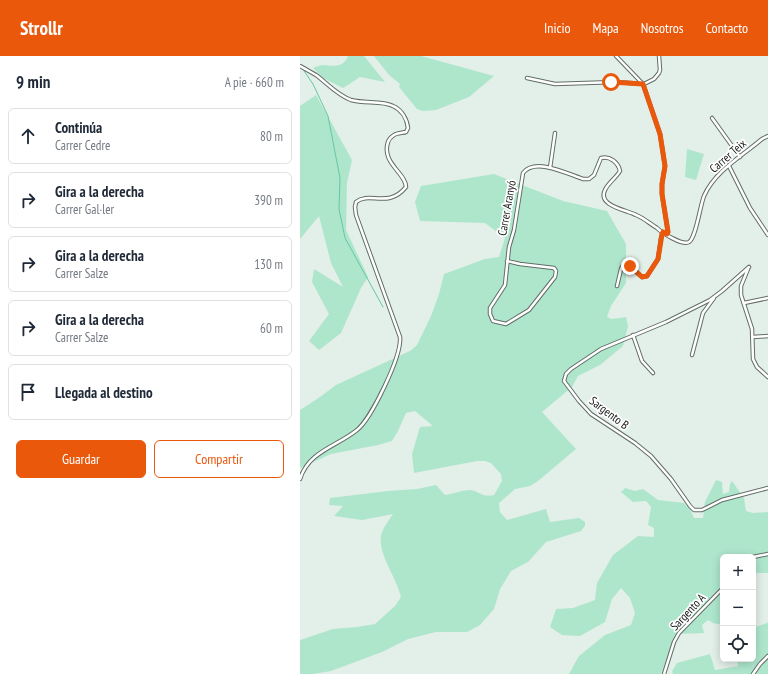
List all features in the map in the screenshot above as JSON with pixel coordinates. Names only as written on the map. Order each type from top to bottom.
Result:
[{"type":"street","points":[[616,56],[643,84],[659,130],[665,162],[662,189],[668,235]]},
{"type":"street","points":[[527,78],[555,84],[616,82],[643,84],[654,79],[659,73],[659,56]]},
{"type":"street","points":[[300,66],[316,75],[332,88],[350,99],[362,103],[385,103],[392,105],[403,114],[408,128],[406,132],[392,136],[388,140],[387,146],[390,161],[405,182],[406,187],[389,199],[361,199],[356,202],[355,207],[356,215],[400,337],[400,344],[391,374],[367,419],[358,429],[313,458],[305,467],[300,479]]},
{"type":"street","points":[[712,118],[740,157]]},
{"type":"street","points":[[550,168],[555,133]]},
{"type":"street","name":"Carrer Teix","points":[[668,235],[684,243],[690,242],[692,240],[702,201],[716,177],[768,136]]},
{"type":"street","name":"Carrer Aranyó","points":[[507,261],[554,268],[556,270],[555,277],[529,310],[506,324],[493,321],[490,314],[490,308],[505,285],[507,261],[509,247],[514,230],[523,173],[533,167],[540,166],[550,168],[589,180],[594,175],[601,158],[606,157],[612,159],[618,164],[620,171],[605,190],[605,200],[610,205],[639,216],[668,235]]},
{"type":"street","points":[[729,166],[750,208],[768,235]]},
{"type":"street","points":[[617,286],[621,269],[624,264],[628,265],[642,277],[647,276],[658,259],[663,232]]},
{"type":"street","name":"Sargento B","points":[[744,303],[740,289],[749,266],[716,296],[666,322],[601,349],[575,366],[566,374],[564,379],[579,401],[597,419],[635,443],[651,456],[671,479],[694,510],[702,510],[722,500],[768,488]]},
{"type":"street","points":[[692,356],[703,313],[716,296]]},
{"type":"street","points":[[768,298],[744,303],[751,322],[753,337],[753,362],[759,370],[768,377]]},
{"type":"street","points":[[633,335],[642,361],[653,373]]},
{"type":"street","points":[[753,337],[768,336]]},
{"type":"street","points":[[756,556],[768,554]]},
{"type":"street","name":"Sargento A","points":[[664,674],[674,642],[679,633],[721,590]]},
{"type":"street","points":[[753,674],[768,656]]},
{"type":"green space","points":[[348,56],[364,56],[385,82],[360,77],[343,88],[323,78],[313,68],[322,65],[334,66],[344,63]]},
{"type":"green space","points":[[374,56],[421,56],[494,76],[469,97],[436,110],[423,111],[417,109],[399,87],[400,84],[389,75]]},
{"type":"green space","points":[[316,95],[352,160],[347,183],[346,230],[368,277],[361,288],[341,333],[319,350],[309,341],[329,314],[312,282],[314,269],[343,287],[331,263],[319,216],[300,239],[300,106]]},
{"type":"green space","points":[[687,149],[704,154],[696,180],[685,177]]},
{"type":"green space","points":[[494,174],[563,201],[607,211],[626,244],[626,283],[611,306],[607,317],[612,319],[626,317],[628,326],[623,346],[600,365],[578,376],[572,387],[542,412],[576,449],[538,481],[530,486],[515,489],[499,503],[500,512],[507,520],[546,509],[550,522],[579,518],[585,522],[585,526],[581,531],[546,542],[528,562],[511,571],[500,589],[494,609],[480,625],[467,632],[436,632],[408,639],[382,652],[331,671],[313,674],[300,674],[300,640],[333,629],[375,624],[395,606],[401,597],[382,550],[381,543],[382,532],[393,514],[362,520],[334,516],[343,506],[329,505],[330,498],[417,489],[436,485],[445,495],[470,490],[490,496],[494,495],[502,481],[501,474],[491,463],[485,461],[477,461],[414,473],[412,454],[420,427],[433,426],[415,411],[406,413],[392,441],[331,454],[300,468],[300,410],[336,385],[410,351],[417,345],[431,316],[444,274],[485,259],[499,257],[505,238],[485,223],[420,221],[415,202],[421,186]]},
{"type":"green space","points":[[716,480],[722,482],[723,494],[729,492],[732,481],[744,498],[746,511],[753,513],[768,512],[768,573],[756,573],[756,554],[720,554],[720,624],[708,620],[702,625],[704,633],[676,634],[661,674],[569,674],[579,656],[605,635],[631,625],[635,613],[630,598],[621,588],[612,599],[605,622],[580,636],[562,635],[550,627],[556,609],[573,608],[595,600],[597,583],[613,555],[638,536],[654,537],[654,528],[648,525],[651,507],[646,501],[633,502],[621,492],[625,488],[635,491],[643,489],[658,500],[684,503],[690,509],[694,518],[703,518],[705,502]]},
{"type":"green space","points":[[768,622],[768,674],[673,674],[672,671],[677,663],[710,654],[715,670],[738,666],[737,662],[756,662],[756,627]]},
{"type":"waterway","points":[[302,68],[313,84],[328,116],[340,178],[339,209],[345,238],[383,307]]},
{"type":"route","points":[[611,82],[643,84],[659,130],[665,162],[662,194],[668,232],[667,234],[663,232],[662,234],[658,259],[647,276],[640,276],[630,266]]}]
